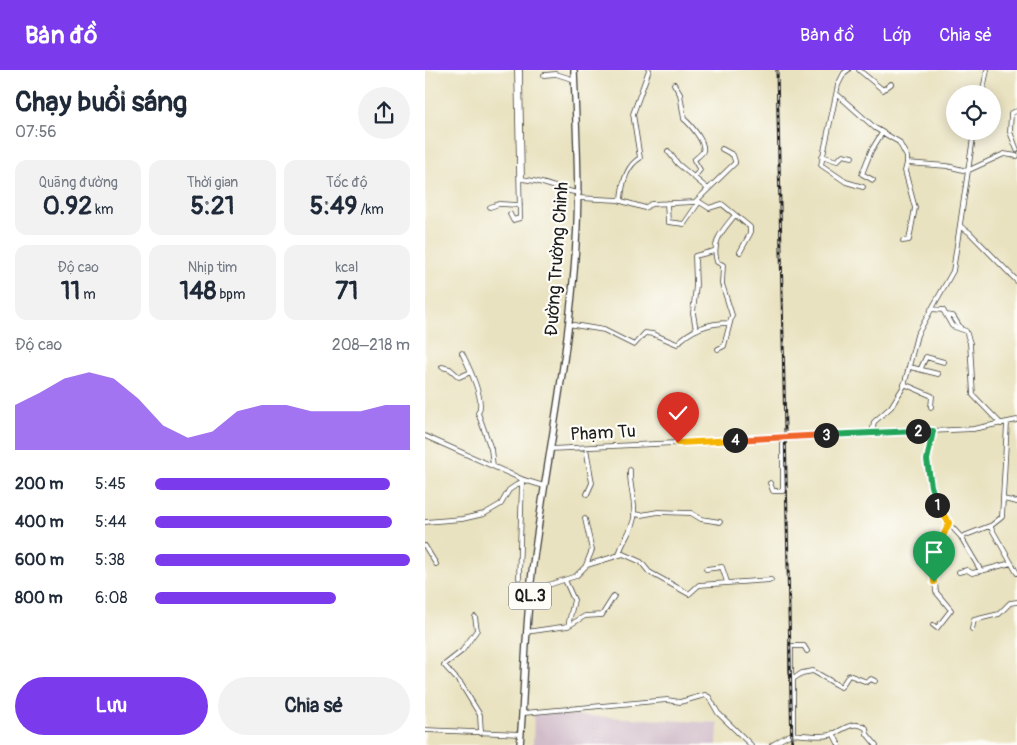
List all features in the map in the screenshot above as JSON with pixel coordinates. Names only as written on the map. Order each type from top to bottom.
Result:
[{"type":"highway","name":"Đường Trường Chinh","points":[[550,449],[568,324],[579,195],[574,70]]},
{"type":"highway","name":"QL.3","points":[[521,745],[524,713],[526,632],[530,591],[550,449]]},
{"type":"street","points":[[510,214],[513,220],[519,220],[521,179],[519,70]]},
{"type":"street","points":[[621,200],[622,187],[630,166],[640,158],[633,114],[649,70]]},
{"type":"street","points":[[859,70],[883,90],[891,84]]},
{"type":"street","points":[[984,85],[987,70]]},
{"type":"street","points":[[844,71],[822,156],[822,166],[846,182],[863,187]]},
{"type":"street","points":[[545,75],[556,74],[575,80]]},
{"type":"street","points":[[674,84],[680,94],[684,119],[692,125],[703,148],[702,152],[694,160],[700,170],[694,177]]},
{"type":"street","points":[[838,95],[882,133],[899,142],[907,157],[905,171],[914,205],[914,216],[909,240],[903,241]]},
{"type":"street","points":[[1017,111],[1011,113],[1010,130],[1017,150]]},
{"type":"street","points":[[873,180],[862,174],[871,150],[882,133]]},
{"type":"street","points":[[872,433],[874,422],[891,408],[904,384],[917,335],[953,272],[972,140]]},
{"type":"street","points":[[667,203],[668,222],[684,224],[708,189],[735,162],[733,155],[722,149]]},
{"type":"street","points":[[668,151],[678,164],[708,189]]},
{"type":"street","points":[[907,163],[947,166],[967,171],[1004,154],[1017,156]]},
{"type":"street","points":[[822,156],[837,160],[843,155],[852,157]]},
{"type":"street","points":[[521,179],[579,195],[621,200],[645,208],[651,204],[699,201],[711,208],[722,204],[750,227],[750,234],[740,252]]},
{"type":"street","points":[[490,207],[499,204],[520,205]]},
{"type":"street","points":[[717,348],[724,346],[731,312],[723,284],[723,265],[717,262],[714,251],[716,240],[735,215]]},
{"type":"street","points":[[959,226],[969,232],[1017,281]]},
{"type":"street","points":[[696,330],[693,313],[696,284],[695,256],[714,251]]},
{"type":"street","points":[[931,309],[943,310],[952,326],[966,330],[969,343],[973,395],[1001,424]]},
{"type":"street","points":[[946,316],[953,316],[961,328]]},
{"type":"street","points":[[568,324],[604,330],[634,345],[645,334],[653,334],[677,344],[684,337],[708,324],[729,323]]},
{"type":"street","points":[[462,353],[478,392],[481,408],[478,413],[491,449],[493,466]]},
{"type":"street","points":[[921,368],[926,357],[944,362]]},
{"type":"street","points":[[442,367],[450,369],[459,377],[471,372]]},
{"type":"street","points":[[910,367],[921,368],[939,374]]},
{"type":"street","points":[[904,384],[932,396],[931,407]]},
{"type":"street","name":"Phạm Tu","points":[[550,449],[973,429],[1017,420]]},
{"type":"street","points":[[961,537],[990,526],[1002,517],[1007,423]]},
{"type":"street","points":[[933,431],[927,460],[930,482],[937,505],[961,537],[981,571]]},
{"type":"street","points":[[425,436],[523,481],[545,486]]},
{"type":"street","points":[[770,483],[773,491],[783,491],[783,438]]},
{"type":"street","points":[[586,448],[592,476],[591,486],[587,494]]},
{"type":"street","points":[[619,555],[621,546],[631,532],[634,514],[630,470]]},
{"type":"street","points":[[425,522],[462,519],[484,514],[501,504],[509,490],[523,481]]},
{"type":"street","points":[[519,578],[523,481]]},
{"type":"street","points":[[1003,499],[1017,502]]},
{"type":"street","points":[[634,514],[644,515],[658,512],[691,513],[701,519],[720,522]]},
{"type":"street","points":[[530,591],[576,576],[586,565],[592,550],[585,519]]},
{"type":"street","points":[[933,626],[937,628],[951,610],[936,592],[933,562],[928,548],[941,541],[949,523]]},
{"type":"street","points":[[990,526],[1016,571]]},
{"type":"street","points":[[425,546],[436,564]]},
{"type":"street","points":[[586,565],[619,555],[627,555],[641,562],[649,572],[688,593],[699,585],[771,580]]},
{"type":"street","points":[[959,572],[967,570],[972,573],[1011,563]]},
{"type":"street","points":[[706,569],[722,567],[727,582]]},
{"type":"street","points":[[565,580],[573,600],[569,626]]},
{"type":"street","points":[[526,632],[569,626],[585,616],[602,615],[614,596]]},
{"type":"street","points":[[972,629],[974,620],[999,614],[1010,603],[1017,602]]},
{"type":"street","points":[[475,617],[477,630],[462,651],[445,666],[461,684],[480,715],[481,733]]},
{"type":"street","points":[[793,735],[791,646],[804,646],[807,651]]},
{"type":"street","points":[[793,679],[810,670],[816,671],[841,687],[849,675],[867,682],[871,679],[875,681]]},
{"type":"street","points":[[524,713],[667,700],[680,702],[705,695],[709,697],[718,713],[751,745]]},
{"type":"street","points":[[773,745],[793,735],[809,737],[833,733],[845,726],[860,724],[866,728],[867,734],[875,745]]},
{"type":"street","points":[[425,730],[521,734]]},
{"type":"street","points":[[833,733],[839,745]]},
{"type":"shaded area","points":[[534,713],[718,723],[717,745],[533,745]]},
{"type":"railway","points":[[777,70],[792,745]]},
{"type":"route","points":[[678,443],[933,431],[927,460],[930,482],[935,501],[949,523],[944,538],[938,544],[928,548],[933,562],[934,582]]}]
